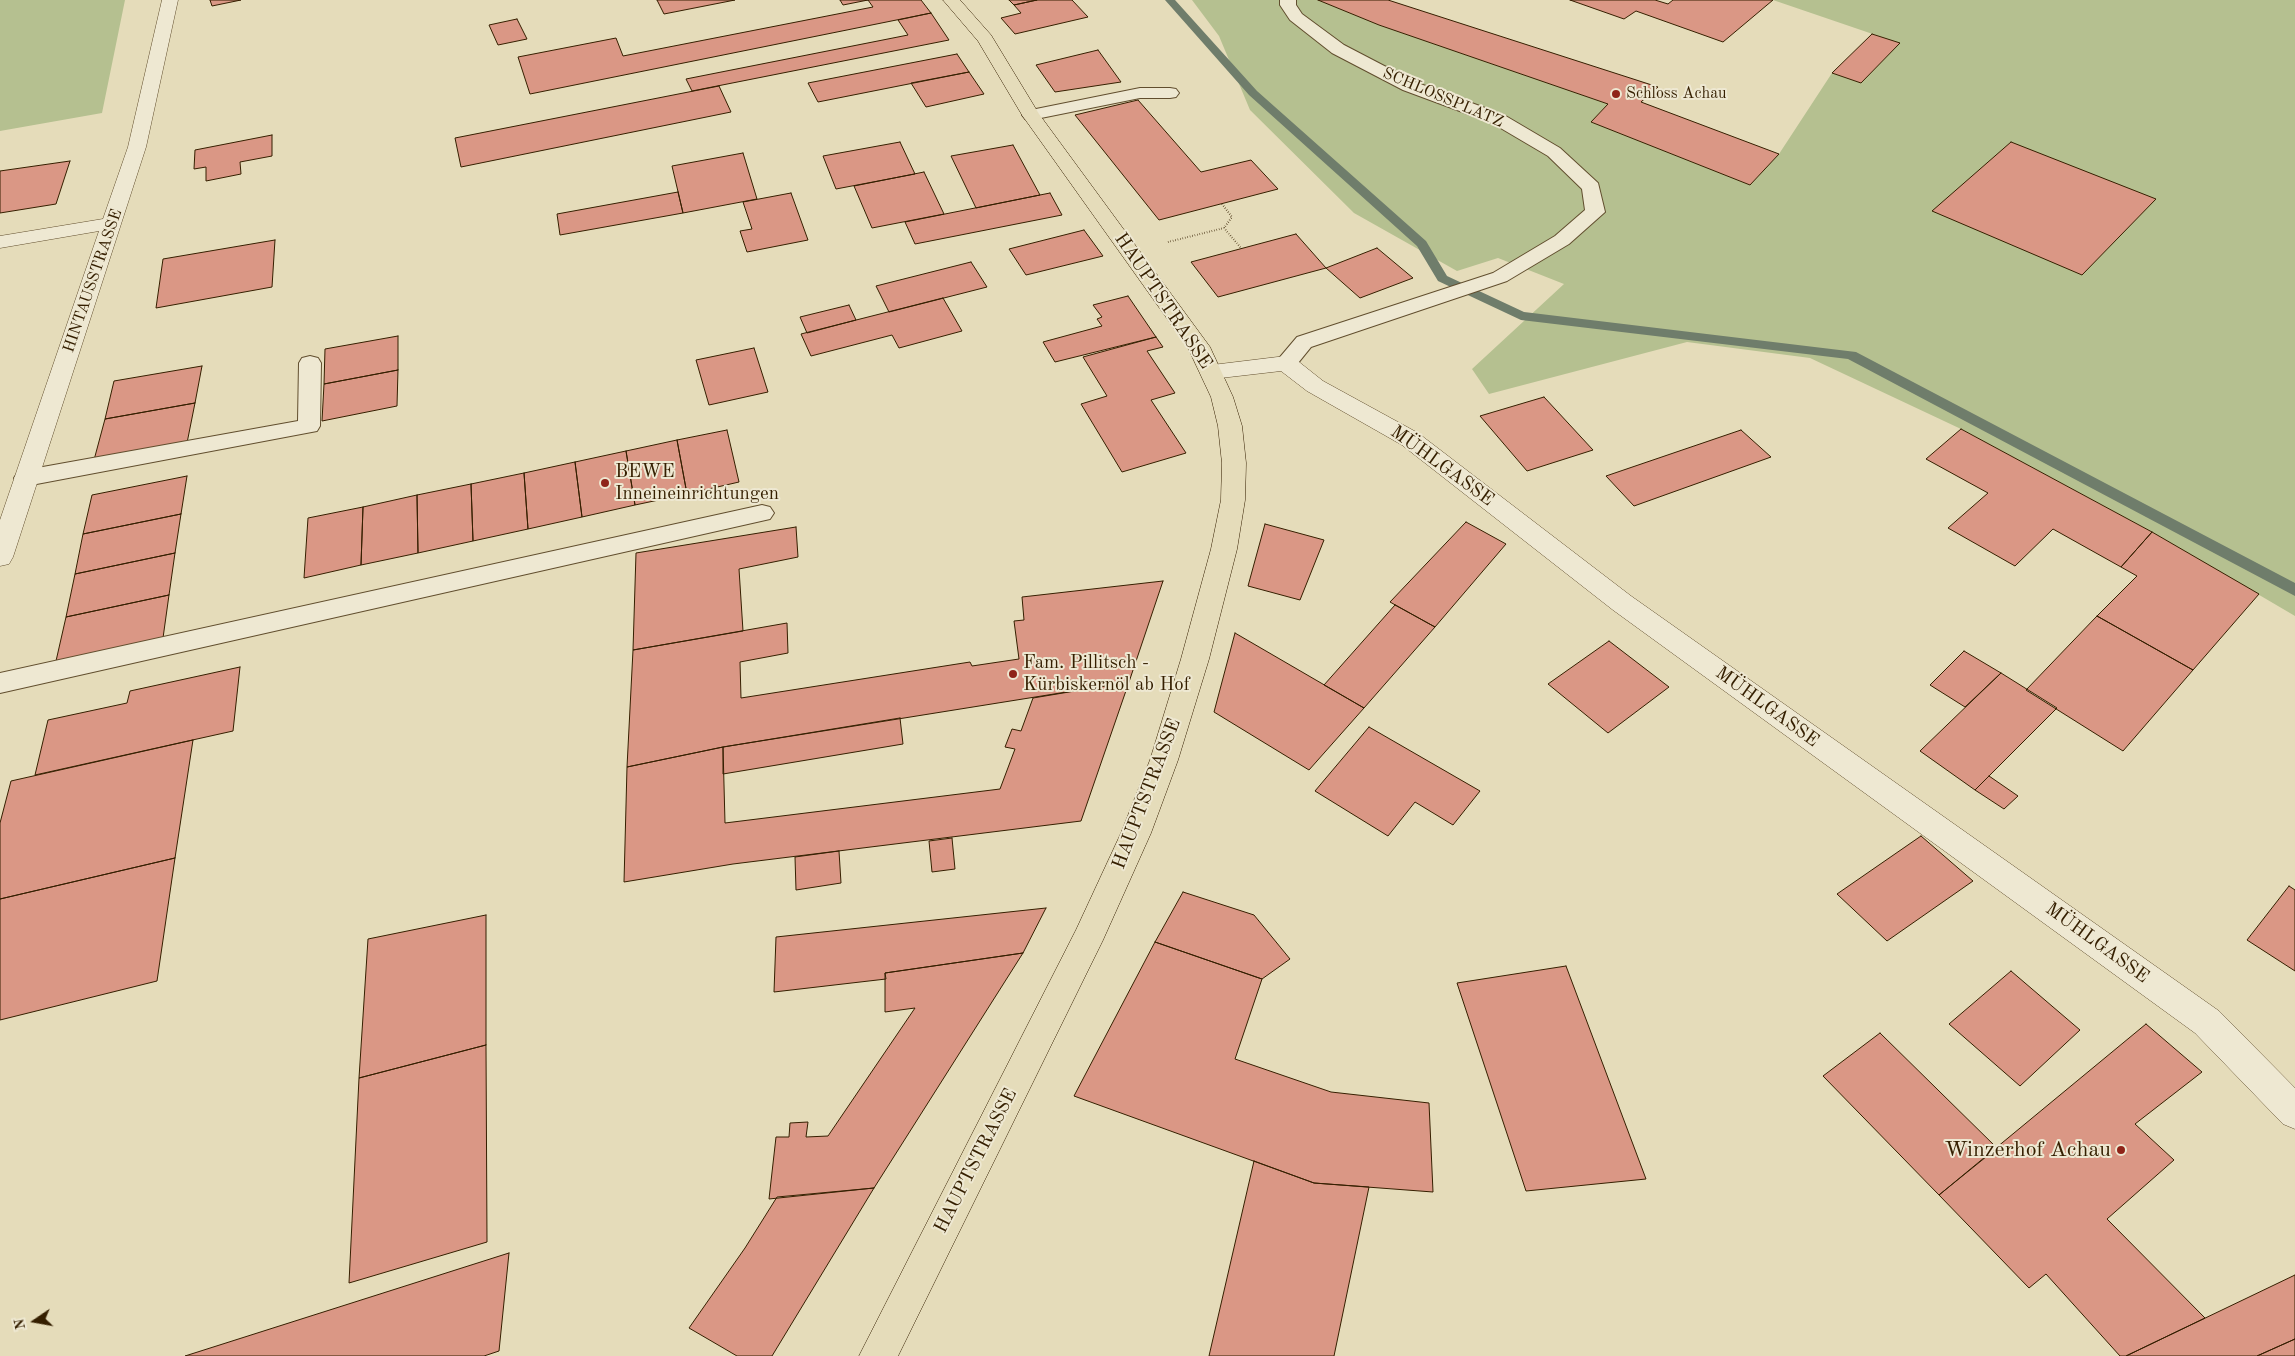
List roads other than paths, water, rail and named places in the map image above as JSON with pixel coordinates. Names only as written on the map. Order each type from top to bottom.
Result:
[{"type":"main road","name":"HAUPTSTRASSE","points":[[878,1356],[1087,940],[1136,833],[1164,760],[1195,659],[1224,549],[1233,500],[1234,463],[1230,426],[1222,397],[1199,347],[1131,250],[1031,115],[1001,62],[985,39],[951,0]]},
{"type":"street","name":"HINTAUSSTRASSE","points":[[0,557],[113,223],[146,116],[170,0]]},
{"type":"street","points":[[0,242],[113,223]]},
{"type":"street","points":[[1212,372],[1286,363]]},
{"type":"street","name":"MÜHLGASSE","points":[[1286,363],[1315,386],[1410,439],[1622,603],[2207,1022],[2295,1112]]},
{"type":"lane","name":"SCHLOSSPLATZ","points":[[1286,363],[1304,342],[1500,277],[1562,240],[1595,212],[1591,187],[1554,152],[1498,119],[1409,86],[1338,49],[1309,30],[1296,17],[1288,5],[1288,0]]},
{"type":"lane","points":[[1031,115],[1140,93],[1170,93]]},
{"type":"lane","points":[[26,478],[310,426],[310,363]]},
{"type":"lane","points":[[0,683],[762,513]]},
{"type":"waterway","points":[[1170,0],[1253,93],[1422,244],[1442,278],[1521,316],[1851,355],[2295,590]]},
{"type":"place","name":"Schloss Achau","points":[[1616,94]]},
{"type":"place","name":"BEWE Inneineinrichtungen","points":[[605,483]]},
{"type":"place","name":"Fam. Pillitsch - Kürbiskernöl ab Hof","points":[[1013,674]]},
{"type":"place","name":"Winzerhof Achau","points":[[2121,1150]]}]
